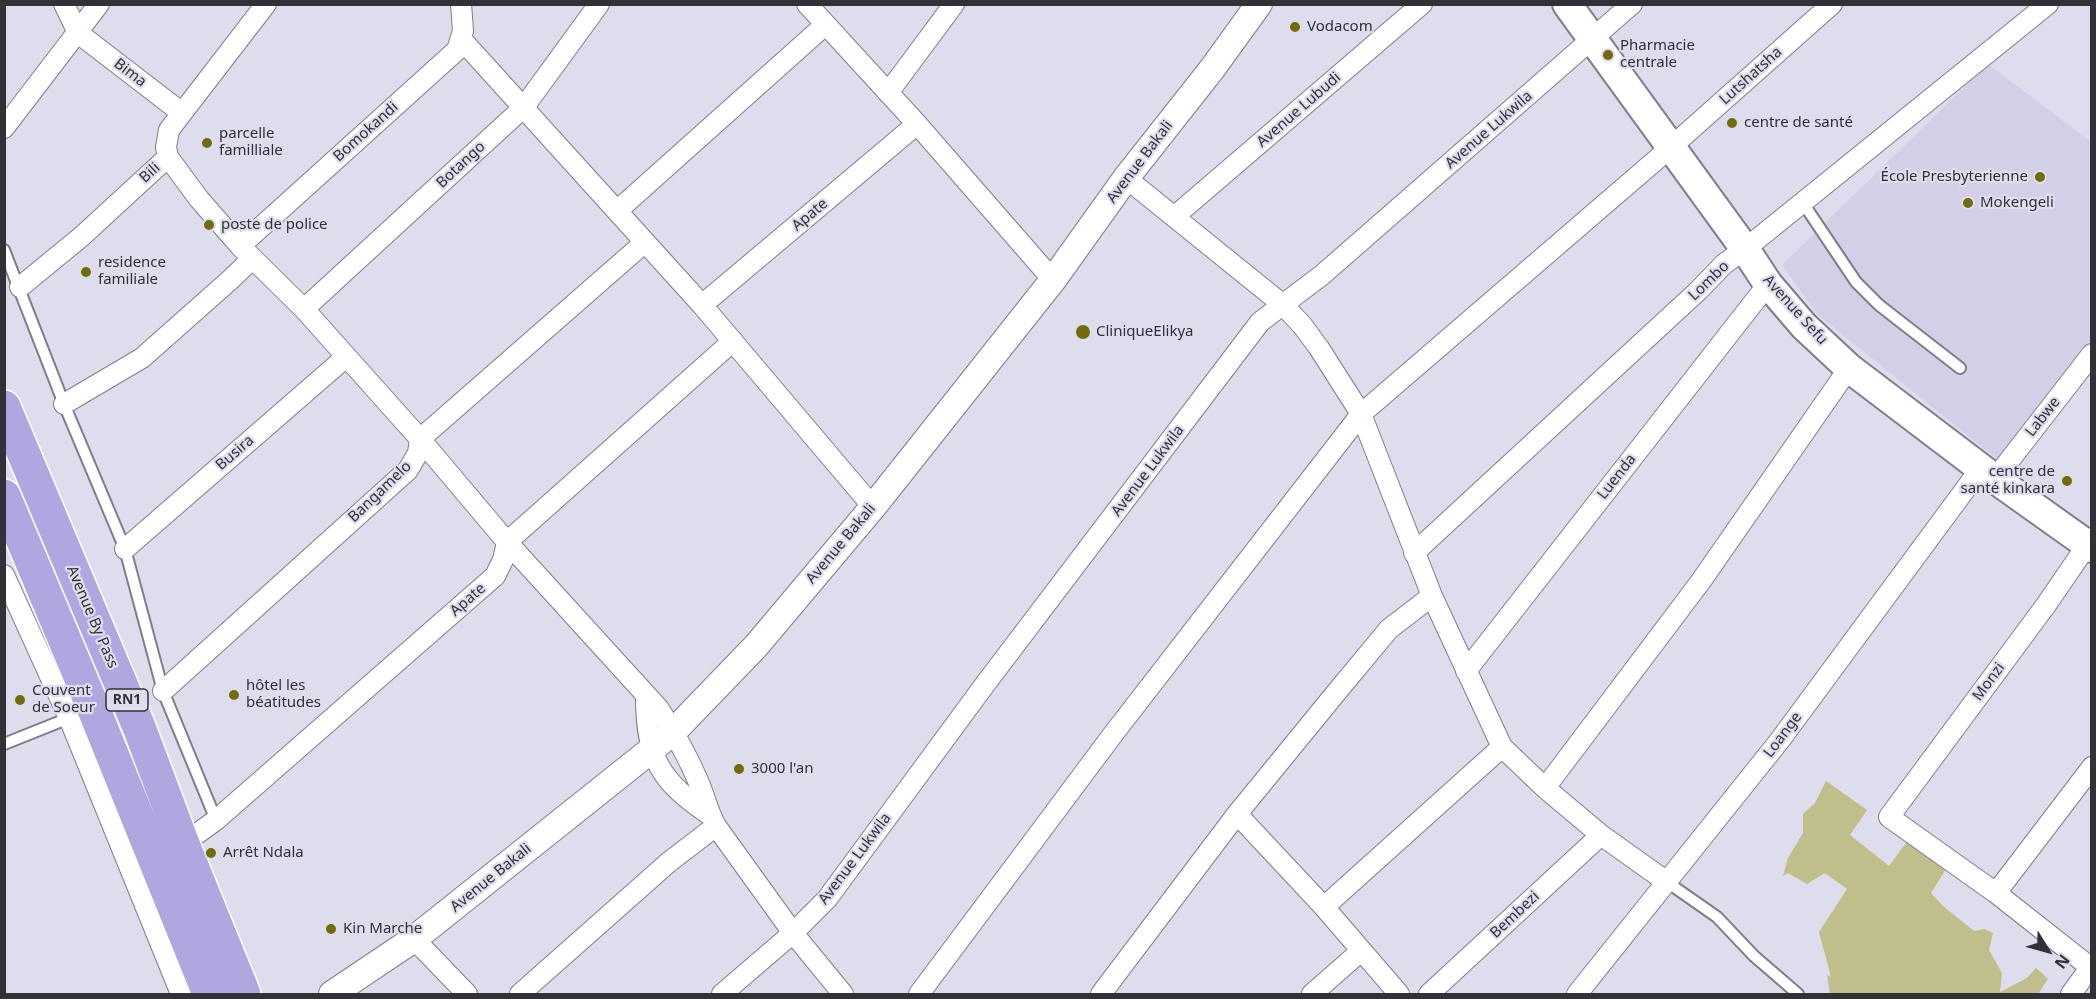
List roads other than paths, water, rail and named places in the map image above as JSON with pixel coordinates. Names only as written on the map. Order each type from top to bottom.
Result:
[{"type":"highway","name":"Avenue By Pass","points":[[4,407],[139,728],[244,994]]},
{"type":"highway","name":"RN1","points":[[4,496],[81,712],[209,994]]},
{"type":"main road","name":"Avenue Sefu","points":[[1567,4],[1768,284],[1804,326],[1849,368],[1988,474],[2090,544]]},
{"type":"street","name":"Bima","points":[[64,4],[78,33],[182,113]]},
{"type":"street","points":[[4,128],[99,4]]},
{"type":"street","name":"Bili","points":[[20,287],[81,237],[168,157],[166,147],[169,130],[266,4]]},
{"type":"street","points":[[461,4],[462,40],[702,305],[873,507]]},
{"type":"street","name":"Botango","points":[[304,309],[524,106],[599,4]]},
{"type":"street","points":[[807,4],[917,124],[1053,280]]},
{"type":"street","points":[[888,93],[954,4]]},
{"type":"street","name":"Avenue Bakali","points":[[332,994],[414,939],[651,750],[674,731],[756,645],[873,507],[1053,280],[1126,178],[1212,69],[1259,4]]},
{"type":"street","name":"Avenue Lubudi","points":[[1175,216],[1422,4]]},
{"type":"street","name":"Avenue Lukwila","points":[[722,994],[793,933],[827,899],[986,683],[1260,322],[1322,275],[1632,4]]},
{"type":"street","name":"Lutshatsha","points":[[919,994],[1114,734],[1361,414],[1670,148],[1832,4]]},
{"type":"street","name":"Lombo","points":[[1414,553],[1699,290],[1724,264],[1803,203],[2048,4]]},
{"type":"street","points":[[618,210],[825,25]]},
{"type":"street","name":"Bomokandi","points":[[64,404],[142,358],[231,280],[246,252],[457,50],[462,40]]},
{"type":"street","name":"Apate","points":[[702,305],[917,124]]},
{"type":"street","points":[[168,157],[199,200],[246,252],[304,309],[420,439],[507,542],[659,709],[674,731],[699,783],[713,821],[793,933],[843,994]]},
{"type":"street","points":[[1126,178],[1282,304],[1302,325],[1361,414],[1432,596],[1502,747],[1545,788],[1601,835],[1667,882]]},
{"type":"street","name":"Bangamelo","points":[[163,691],[408,470],[418,453],[420,439],[644,243]]},
{"type":"street","name":"Luenda","points":[[1466,671],[1768,284]]},
{"type":"street","points":[[507,542],[733,341]]},
{"type":"street","name":"Labwe","points":[[1988,474],[2091,354]]},
{"type":"street","name":"Busira","points":[[125,549],[346,357]]},
{"type":"street","points":[[1545,788],[1701,581],[1849,368]]},
{"type":"street","name":"Loange","points":[[1577,994],[1988,474]]},
{"type":"street","name":"Apate","points":[[183,844],[216,820],[495,576],[503,560],[507,542]]},
{"type":"street","name":"Monzi","points":[[1996,892],[1889,817],[2090,544]]},
{"type":"street","points":[[5,579],[81,712],[181,994]]},
{"type":"street","points":[[1101,994],[1237,814],[1389,629],[1432,596]]},
{"type":"street","points":[[81,712],[123,693]]},
{"type":"street","points":[[646,697],[646,720],[651,750],[669,783],[713,821]]},
{"type":"street","points":[[1324,907],[1502,747]]},
{"type":"street","points":[[2071,994],[2091,966],[1996,892],[2091,766]]},
{"type":"street","points":[[1237,814],[1324,907],[1400,994]]},
{"type":"street","points":[[520,994],[713,821]]},
{"type":"street","name":"Bembezi","points":[[1429,994],[1601,835]]},
{"type":"street","points":[[414,939],[467,994]]},
{"type":"street","points":[[1312,994],[1361,951]]},
{"type":"lane","points":[[1803,203],[1856,282],[1879,305],[1960,368]]},
{"type":"lane","points":[[4,250],[64,404],[125,549],[163,691],[216,820]]},
{"type":"lane","points":[[4,744],[81,712]]},
{"type":"lane","points":[[1667,882],[1717,917],[1754,956],[1798,994]]},
{"type":"place","name":"Vodacom","points":[[1295,27]]},
{"type":"place","name":"Pharmacie centrale","points":[[1608,55]]},
{"type":"place","name":"centre de santé","points":[[1732,123]]},
{"type":"place","name":"parcelle familliale","points":[[207,143]]},
{"type":"place","name":"École Presbyterienne","points":[[2040,177]]},
{"type":"place","name":"Mokengeli","points":[[1968,203]]},
{"type":"place","name":"poste de police","points":[[209,225]]},
{"type":"place","name":"residence familiale","points":[[86,272]]},
{"type":"place","name":"CliniqueElikya","points":[[1083,332]]},
{"type":"place","name":"centre de santé kinkara","points":[[2067,481]]},
{"type":"place","name":"hôtel les béatitudes","points":[[234,695]]},
{"type":"place","name":"Couvent de Soeur","points":[[20,700]]},
{"type":"place","name":"3000 l'an","points":[[739,769]]},
{"type":"place","name":"Arrêt Ndala","points":[[211,853]]},
{"type":"place","name":"Kin Marche","points":[[331,929]]}]
